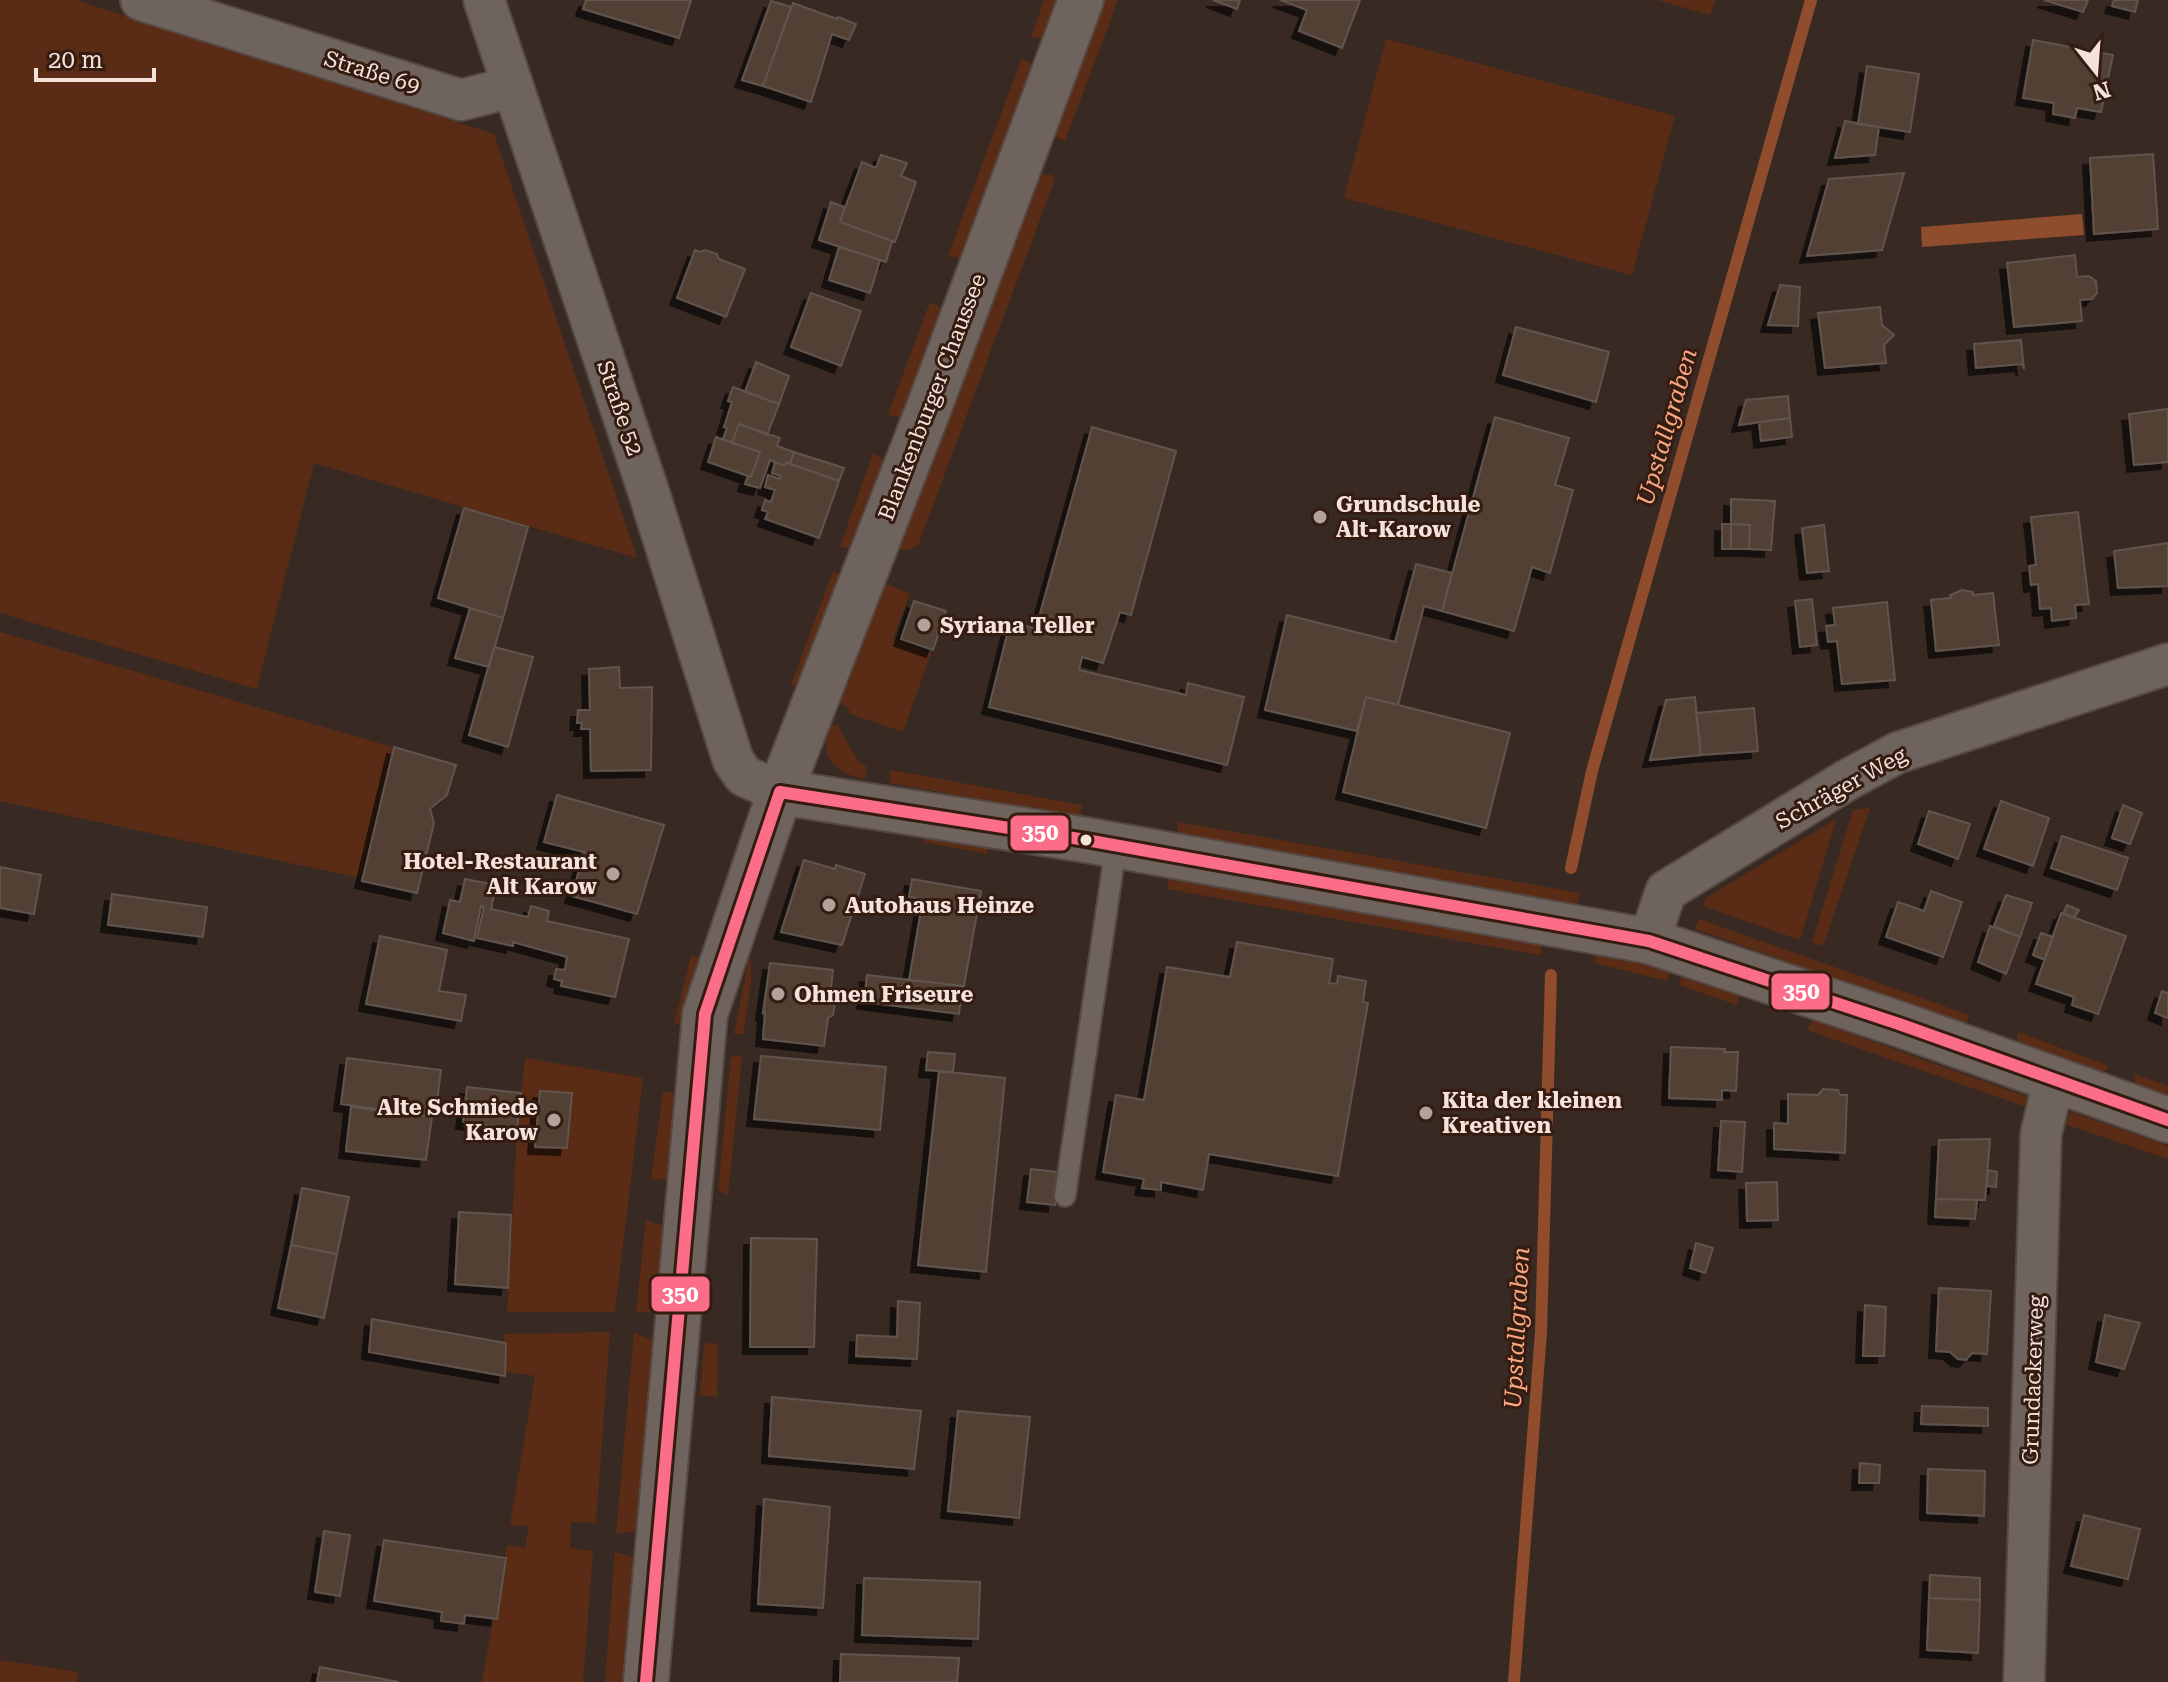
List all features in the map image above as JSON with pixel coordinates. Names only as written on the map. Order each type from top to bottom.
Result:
[{"type":"main road","name":"Blankenburger Chaussee","points":[[646,1682],[705,1014],[780,792],[930,405],[1081,0]]},
{"type":"main road","points":[[780,792],[1116,846],[1649,941],[1899,1024],[2168,1120]]},
{"type":"street","name":"Straße 69","points":[[141,0],[461,100],[512,87]]},
{"type":"street","name":"Straße 52","points":[[484,0],[648,490],[733,760],[744,776],[780,792]]},
{"type":"street","name":"Schräger Weg","points":[[1649,941],[1666,891],[1847,780],[1897,753],[2168,664]]},
{"type":"street","name":"Grundackerweg","points":[[2024,1682],[2041,1134],[2054,1079]]},
{"type":"lane","points":[[1065,1196],[1116,846]]},
{"type":"shaded area","points":[[0,0],[76,0],[494,134],[637,558],[314,463],[257,689],[0,613]]},
{"type":"shaded area","points":[[1044,0],[1060,0],[1045,39],[1031,37]]},
{"type":"shaded area","points":[[1100,0],[1118,0],[1065,141],[1050,134]]},
{"type":"shaded area","points":[[1657,0],[1715,0],[1710,15]]},
{"type":"shaded area","points":[[1386,39],[1675,116],[1632,275],[1344,198]]},
{"type":"shaded area","points":[[1022,58],[1035,67],[962,258],[948,256]]},
{"type":"shaded area","points":[[1035,173],[1052,175],[1054,182],[918,545],[907,550],[900,549],[897,536]]},
{"type":"shaded area","points":[[2082,214],[2084,235],[1922,247],[1921,227]]},
{"type":"shaded area","points":[[930,302],[942,309],[902,417],[888,415]]},
{"type":"shaded area","points":[[873,453],[886,462],[853,548],[840,547]]},
{"type":"shaded area","points":[[833,571],[842,576],[800,688],[791,685]]},
{"type":"shaded area","points":[[889,585],[910,594],[893,638],[931,653],[903,732],[851,714],[847,706],[834,702],[877,588]]},
{"type":"shaded area","points":[[0,632],[392,747],[360,878],[0,801]]},
{"type":"shaded area","points":[[826,722],[838,726],[860,764],[867,766],[865,779],[844,772],[831,761],[825,744]]},
{"type":"shaded area","points":[[891,770],[1082,805],[1080,817],[889,783]]},
{"type":"shaded area","points":[[1870,808],[1823,946],[1812,942],[1853,810]]},
{"type":"shaded area","points":[[1836,819],[1800,940],[1703,906],[1706,898]]},
{"type":"shaded area","points":[[1178,822],[1580,893],[1576,905],[1177,835]]},
{"type":"shaded area","points":[[927,832],[988,842],[987,854],[924,842]]},
{"type":"shaded area","points":[[1169,875],[1543,941],[1540,955],[1167,889]]},
{"type":"shaded area","points":[[1699,919],[1969,1015],[1966,1025],[1695,929]]},
{"type":"shaded area","points":[[1599,951],[1671,971],[1667,981],[1594,963]]},
{"type":"shaded area","points":[[750,953],[751,982],[743,1034],[734,1034]]},
{"type":"shaded area","points":[[691,956],[702,958],[689,1022],[674,1024]]},
{"type":"shaded area","points":[[1683,974],[1739,994],[1737,1005],[1679,985]]},
{"type":"shaded area","points":[[1813,1020],[2027,1097],[2029,1108],[1807,1030]]},
{"type":"shaded area","points":[[2018,1032],[2109,1066],[2103,1073],[2017,1043]]},
{"type":"shaded area","points":[[742,1055],[728,1195],[718,1190],[731,1057]]},
{"type":"shaded area","points":[[525,1058],[643,1078],[615,1312],[507,1312],[517,1132]]},
{"type":"shaded area","points":[[2134,1074],[2168,1086],[2168,1096],[2135,1084]]},
{"type":"shaded area","points":[[663,1091],[681,1094],[672,1178],[651,1180]]},
{"type":"shaded area","points":[[2071,1112],[2168,1146],[2168,1159],[2065,1124]]},
{"type":"shaded area","points":[[646,1220],[666,1227],[660,1311],[636,1313]]},
{"type":"shaded area","points":[[610,1332],[596,1523],[571,1522],[570,1548],[593,1551],[583,1682],[482,1682],[507,1545],[525,1548],[529,1526],[510,1525],[535,1376],[503,1371],[504,1334]]},
{"type":"shaded area","points":[[634,1333],[656,1341],[641,1531],[616,1534]]},
{"type":"shaded area","points":[[704,1343],[718,1344],[717,1397],[700,1395]]},
{"type":"shaded area","points":[[615,1552],[640,1559],[628,1682],[605,1682]]},
{"type":"shaded area","points":[[0,1660],[78,1672],[77,1682],[0,1682]]},
{"type":"building","points":[[586,0],[691,0],[679,38],[583,9]]},
{"type":"building","points":[[1213,0],[1240,0],[1237,9]]},
{"type":"building","points":[[1280,0],[1360,0],[1342,48],[1299,31],[1307,10]]},
{"type":"building","points":[[2044,0],[2088,0],[2083,12]]},
{"type":"building","points":[[2114,0],[2138,0],[2135,12],[2112,6]]},
{"type":"building","points":[[771,1],[791,7],[763,86],[742,80]]},
{"type":"building","points":[[793,3],[856,24],[849,40],[832,34],[811,102],[763,86]]},
{"type":"building","points":[[2033,40],[2113,55],[2101,112],[2077,108],[2075,118],[2053,114],[2054,103],[2023,98]]},
{"type":"building","points":[[1867,66],[1919,74],[1910,132],[1858,124]]},
{"type":"building","points":[[1845,121],[1879,127],[1875,155],[1835,158]]},
{"type":"building","points":[[2153,154],[2158,229],[2094,234],[2090,158]]},
{"type":"building","points":[[881,155],[907,163],[901,176],[916,182],[895,242],[840,222],[862,162],[876,168]]},
{"type":"building","points":[[1904,173],[1882,250],[1807,256],[1829,179]]},
{"type":"building","points":[[831,202],[845,207],[840,222],[892,241],[886,262],[819,240]]},
{"type":"building","points":[[839,247],[880,260],[870,293],[829,280]]},
{"type":"building","points":[[695,250],[717,254],[719,259],[745,269],[726,317],[677,298]]},
{"type":"building","points":[[2075,255],[2077,277],[2089,276],[2096,281],[2097,293],[2092,299],[2080,300],[2082,321],[2014,327],[2007,263]]},
{"type":"building","points":[[1780,285],[1800,287],[1798,326],[1768,325]]},
{"type":"building","points":[[811,293],[861,311],[841,366],[791,347]]},
{"type":"building","points":[[1880,307],[1882,325],[1894,335],[1884,345],[1886,363],[1825,368],[1818,313]]},
{"type":"building","points":[[1516,327],[1609,352],[1596,402],[1503,375]]},
{"type":"building","points":[[2021,340],[2024,369],[2022,364],[1976,368],[1974,344]]},
{"type":"building","points":[[756,362],[789,376],[779,404],[745,392]]},
{"type":"building","points":[[733,387],[779,404],[767,435],[739,424],[732,443],[723,439]]},
{"type":"building","points":[[1788,396],[1790,418],[1739,425],[1746,400]]},
{"type":"building","points":[[2168,409],[2168,462],[2134,465],[2129,414]]},
{"type":"building","points":[[1495,417],[1569,438],[1555,485],[1573,490],[1550,573],[1532,567],[1514,631],[1442,611]]},
{"type":"building","points":[[1790,418],[1792,437],[1761,441],[1759,422]]},
{"type":"building","points":[[739,424],[780,438],[777,446],[794,452],[790,464],[786,462],[784,466],[770,460],[760,488],[745,484],[748,476],[751,477],[760,452],[732,443]]},
{"type":"building","points":[[1092,427],[1176,451],[1131,615],[1120,612],[1103,663],[1082,657],[1079,670],[1186,695],[1188,683],[1244,697],[1227,765],[989,707],[1010,623],[1036,628]]},
{"type":"building","points":[[716,437],[760,452],[751,477],[708,462]]},
{"type":"building","points":[[794,452],[844,468],[839,481],[790,464]]},
{"type":"building","points":[[775,462],[784,466],[786,462],[839,481],[819,538],[765,519],[768,512],[762,510],[765,500],[771,502],[775,490],[765,487],[768,475],[780,479],[781,476],[772,473]]},
{"type":"building","points":[[1731,499],[1775,501],[1771,550],[1749,549],[1750,525],[1731,524]]},
{"type":"building","points":[[464,508],[528,527],[503,618],[438,598]]},
{"type":"building","points":[[2078,512],[2089,604],[2075,605],[2076,618],[2052,621],[2051,608],[2040,609],[2038,584],[2031,585],[2029,566],[2036,565],[2031,517]]},
{"type":"building","points":[[1722,524],[1731,524],[1731,549],[1722,549]]},
{"type":"building","points":[[1731,524],[1750,525],[1749,549],[1731,549]]},
{"type":"building","points":[[1824,525],[1829,571],[1807,573],[1802,528]]},
{"type":"building","points":[[2168,543],[2168,586],[2118,588],[2114,551]]},
{"type":"building","points":[[1416,564],[1452,573],[1442,611],[1424,606],[1398,705],[1366,697],[1357,731],[1265,710],[1287,615],[1395,642]]},
{"type":"building","points":[[1962,590],[1973,592],[1973,595],[1993,593],[1999,645],[1936,651],[1931,600],[1951,598],[1950,595]]},
{"type":"building","points":[[1812,599],[1817,645],[1800,647],[1795,601]]},
{"type":"building","name":"Syriana Teller","points":[[914,601],[946,611],[933,650],[901,639]]},
{"type":"building","points":[[1887,602],[1895,680],[1842,684],[1837,641],[1828,642],[1826,626],[1835,625],[1833,608]]},
{"type":"building","points":[[470,608],[503,618],[489,667],[455,658]]},
{"type":"building","points":[[494,647],[533,657],[508,747],[469,735]]},
{"type":"building","points":[[619,667],[620,688],[652,687],[651,770],[591,771],[590,729],[581,729],[582,723],[577,723],[578,710],[590,710],[589,669]]},
{"type":"building","points":[[1366,697],[1510,733],[1486,828],[1343,792]]},
{"type":"building","points":[[1695,697],[1701,755],[1650,760],[1666,700]]},
{"type":"building","points":[[1754,708],[1758,751],[1701,755],[1696,713]]},
{"type":"building","points":[[394,747],[456,765],[447,795],[430,809],[434,823],[417,893],[362,881]]},
{"type":"building","name":"Hotel-Restaurant Alt Karow","points":[[557,795],[664,825],[637,914],[572,896],[584,852],[544,842]]},
{"type":"building","points":[[2001,801],[2049,818],[2033,866],[1984,849]]},
{"type":"building","points":[[2123,805],[2142,813],[2130,844],[2112,838]]},
{"type":"building","points":[[1929,811],[1970,824],[1958,859],[1918,844]]},
{"type":"building","points":[[2062,836],[2128,858],[2117,890],[2051,868]]},
{"type":"building","points":[[804,860],[865,874],[842,945],[781,932]]},
{"type":"building","points":[[0,867],[41,875],[34,914],[0,908]]},
{"type":"building","points":[[465,879],[496,885],[491,909],[528,917],[531,906],[549,911],[547,921],[629,939],[615,997],[561,986],[562,981],[554,979],[556,969],[565,970],[567,957],[513,942],[513,946],[477,938],[484,907],[481,906],[474,941],[443,933],[450,900],[460,902]]},
{"type":"building","points":[[912,879],[981,891],[964,986],[909,980],[923,899],[909,897]]},
{"type":"building","points":[[1931,891],[1962,902],[1943,957],[1886,937],[1898,902],[1924,911]]},
{"type":"building","points":[[112,894],[207,907],[203,937],[108,925]]},
{"type":"building","points":[[2006,895],[2032,903],[2020,937],[1994,926]]},
{"type":"building","points":[[2067,905],[2079,910],[2074,918],[2063,914]]},
{"type":"building","points":[[2061,913],[2126,936],[2098,1014],[2072,1005],[2074,997],[2036,984]]},
{"type":"building","points":[[1990,926],[2020,937],[2006,974],[1978,962]]},
{"type":"building","points":[[2041,933],[2053,937],[2045,960],[2033,955]]},
{"type":"building","points":[[380,936],[447,950],[439,991],[466,995],[461,1021],[366,1004]]},
{"type":"building","points":[[1237,942],[1333,959],[1329,983],[1337,984],[1338,976],[1366,981],[1363,1002],[1368,1003],[1338,1176],[1209,1154],[1203,1190],[1161,1182],[1161,1190],[1142,1188],[1144,1179],[1103,1172],[1116,1095],[1144,1100],[1167,967],[1230,977]]},
{"type":"building","points":[[770,963],[833,970],[830,998],[835,1003],[833,1015],[828,1018],[824,1046],[763,1039]]},
{"type":"building","points":[[867,975],[962,986],[959,1014],[864,1002]]},
{"type":"building","points":[[2162,991],[2168,993],[2168,1018],[2155,1013]]},
{"type":"building","points":[[1671,1047],[1738,1052],[1736,1091],[1722,1090],[1722,1100],[1669,1098]]},
{"type":"building","points":[[928,1052],[955,1054],[953,1072],[926,1070]]},
{"type":"building","points":[[761,1056],[886,1067],[880,1130],[754,1119]]},
{"type":"building","points":[[347,1058],[441,1070],[435,1117],[341,1104]]},
{"type":"building","points":[[939,1071],[1005,1078],[986,1272],[918,1265]]},
{"type":"building","points":[[467,1087],[521,1093],[517,1129],[463,1122]]},
{"type":"building","points":[[1823,1089],[1838,1090],[1840,1095],[1847,1095],[1845,1153],[1774,1149],[1774,1123],[1788,1124],[1788,1094],[1818,1095]]},
{"type":"building","name":"Alte Schmiede Karow","points":[[540,1091],[572,1093],[567,1148],[535,1147]]},
{"type":"building","points":[[351,1107],[432,1117],[426,1160],[346,1151]]},
{"type":"building","points":[[1721,1121],[1745,1122],[1742,1172],[1718,1170]]},
{"type":"building","points":[[1990,1139],[1985,1200],[1936,1199],[1939,1140]]},
{"type":"building","points":[[1031,1169],[1057,1172],[1055,1205],[1027,1202]]},
{"type":"building","points":[[1988,1170],[1997,1172],[1996,1187],[1987,1186]]},
{"type":"building","points":[[1777,1182],[1778,1220],[1747,1221],[1746,1183]]},
{"type":"building","points":[[302,1188],[349,1197],[337,1254],[291,1245]]},
{"type":"building","points":[[1936,1199],[1977,1200],[1975,1219],[1935,1217]]},
{"type":"building","points":[[459,1212],[511,1215],[508,1288],[455,1284]]},
{"type":"building","points":[[751,1238],[817,1239],[814,1347],[750,1347]]},
{"type":"building","points":[[1696,1243],[1713,1248],[1705,1273],[1690,1268]]},
{"type":"building","points":[[291,1245],[337,1254],[324,1318],[278,1308]]},
{"type":"building","points":[[1939,1288],[1991,1291],[1987,1354],[1972,1353],[1966,1360],[1958,1359],[1950,1352],[1936,1351]]},
{"type":"building","points":[[898,1301],[920,1303],[917,1359],[856,1356],[857,1335],[897,1337]]},
{"type":"building","points":[[1865,1305],[1886,1307],[1884,1356],[1863,1356]]},
{"type":"building","points":[[2105,1315],[2140,1323],[2124,1369],[2096,1362]]},
{"type":"building","points":[[372,1319],[506,1343],[505,1376],[369,1352]]},
{"type":"building","points":[[772,1397],[921,1411],[914,1469],[769,1456]]},
{"type":"building","points":[[1922,1406],[1988,1408],[1988,1426],[1921,1424]]},
{"type":"building","points":[[958,1411],[1030,1417],[1019,1518],[948,1511]]},
{"type":"building","points":[[1860,1463],[1880,1465],[1879,1483],[1859,1483]]},
{"type":"building","points":[[1928,1469],[1985,1471],[1984,1516],[1927,1513]]},
{"type":"building","points":[[764,1499],[830,1507],[823,1608],[758,1604]]},
{"type":"building","points":[[2084,1515],[2140,1529],[2128,1579],[2071,1566]]},
{"type":"building","points":[[324,1531],[350,1535],[340,1596],[315,1592]]},
{"type":"building","points":[[384,1540],[506,1558],[497,1619],[465,1615],[464,1624],[441,1621],[442,1612],[374,1601]]},
{"type":"building","points":[[1930,1575],[1980,1578],[1980,1600],[1929,1598]]},
{"type":"building","points":[[864,1578],[980,1582],[978,1639],[862,1635]]},
{"type":"building","points":[[1929,1598],[1980,1600],[1978,1653],[1927,1650]]},
{"type":"building","points":[[841,1654],[959,1658],[957,1682],[840,1682]]},
{"type":"building","points":[[320,1667],[399,1682],[317,1682]]},
{"type":"waterway","name":"Upstallgraben","points":[[1571,868],[1592,771],[1811,0]]},
{"type":"waterway","name":"Upstallgraben","points":[[1514,1682],[1541,1332],[1551,975]]},
{"type":"transit line","name":"350","points":[[646,1682],[705,1014],[780,792],[1086,840],[1649,941],[1899,1024],[2168,1120]]},
{"type":"place","name":"Grundschule Alt-Karow","points":[[1320,517]]},
{"type":"place","name":"Syriana Teller","points":[[924,625]]},
{"type":"place","name":"Hotel-Restaurant Alt Karow","points":[[613,874]]},
{"type":"place","name":"Autohaus Heinze","points":[[829,905]]},
{"type":"place","name":"Ohmen Friseure","points":[[778,994]]},
{"type":"place","name":"Kita der kleinen Kreativen","points":[[1426,1113]]},
{"type":"place","name":"Alte Schmiede Karow","points":[[554,1120]]}]
